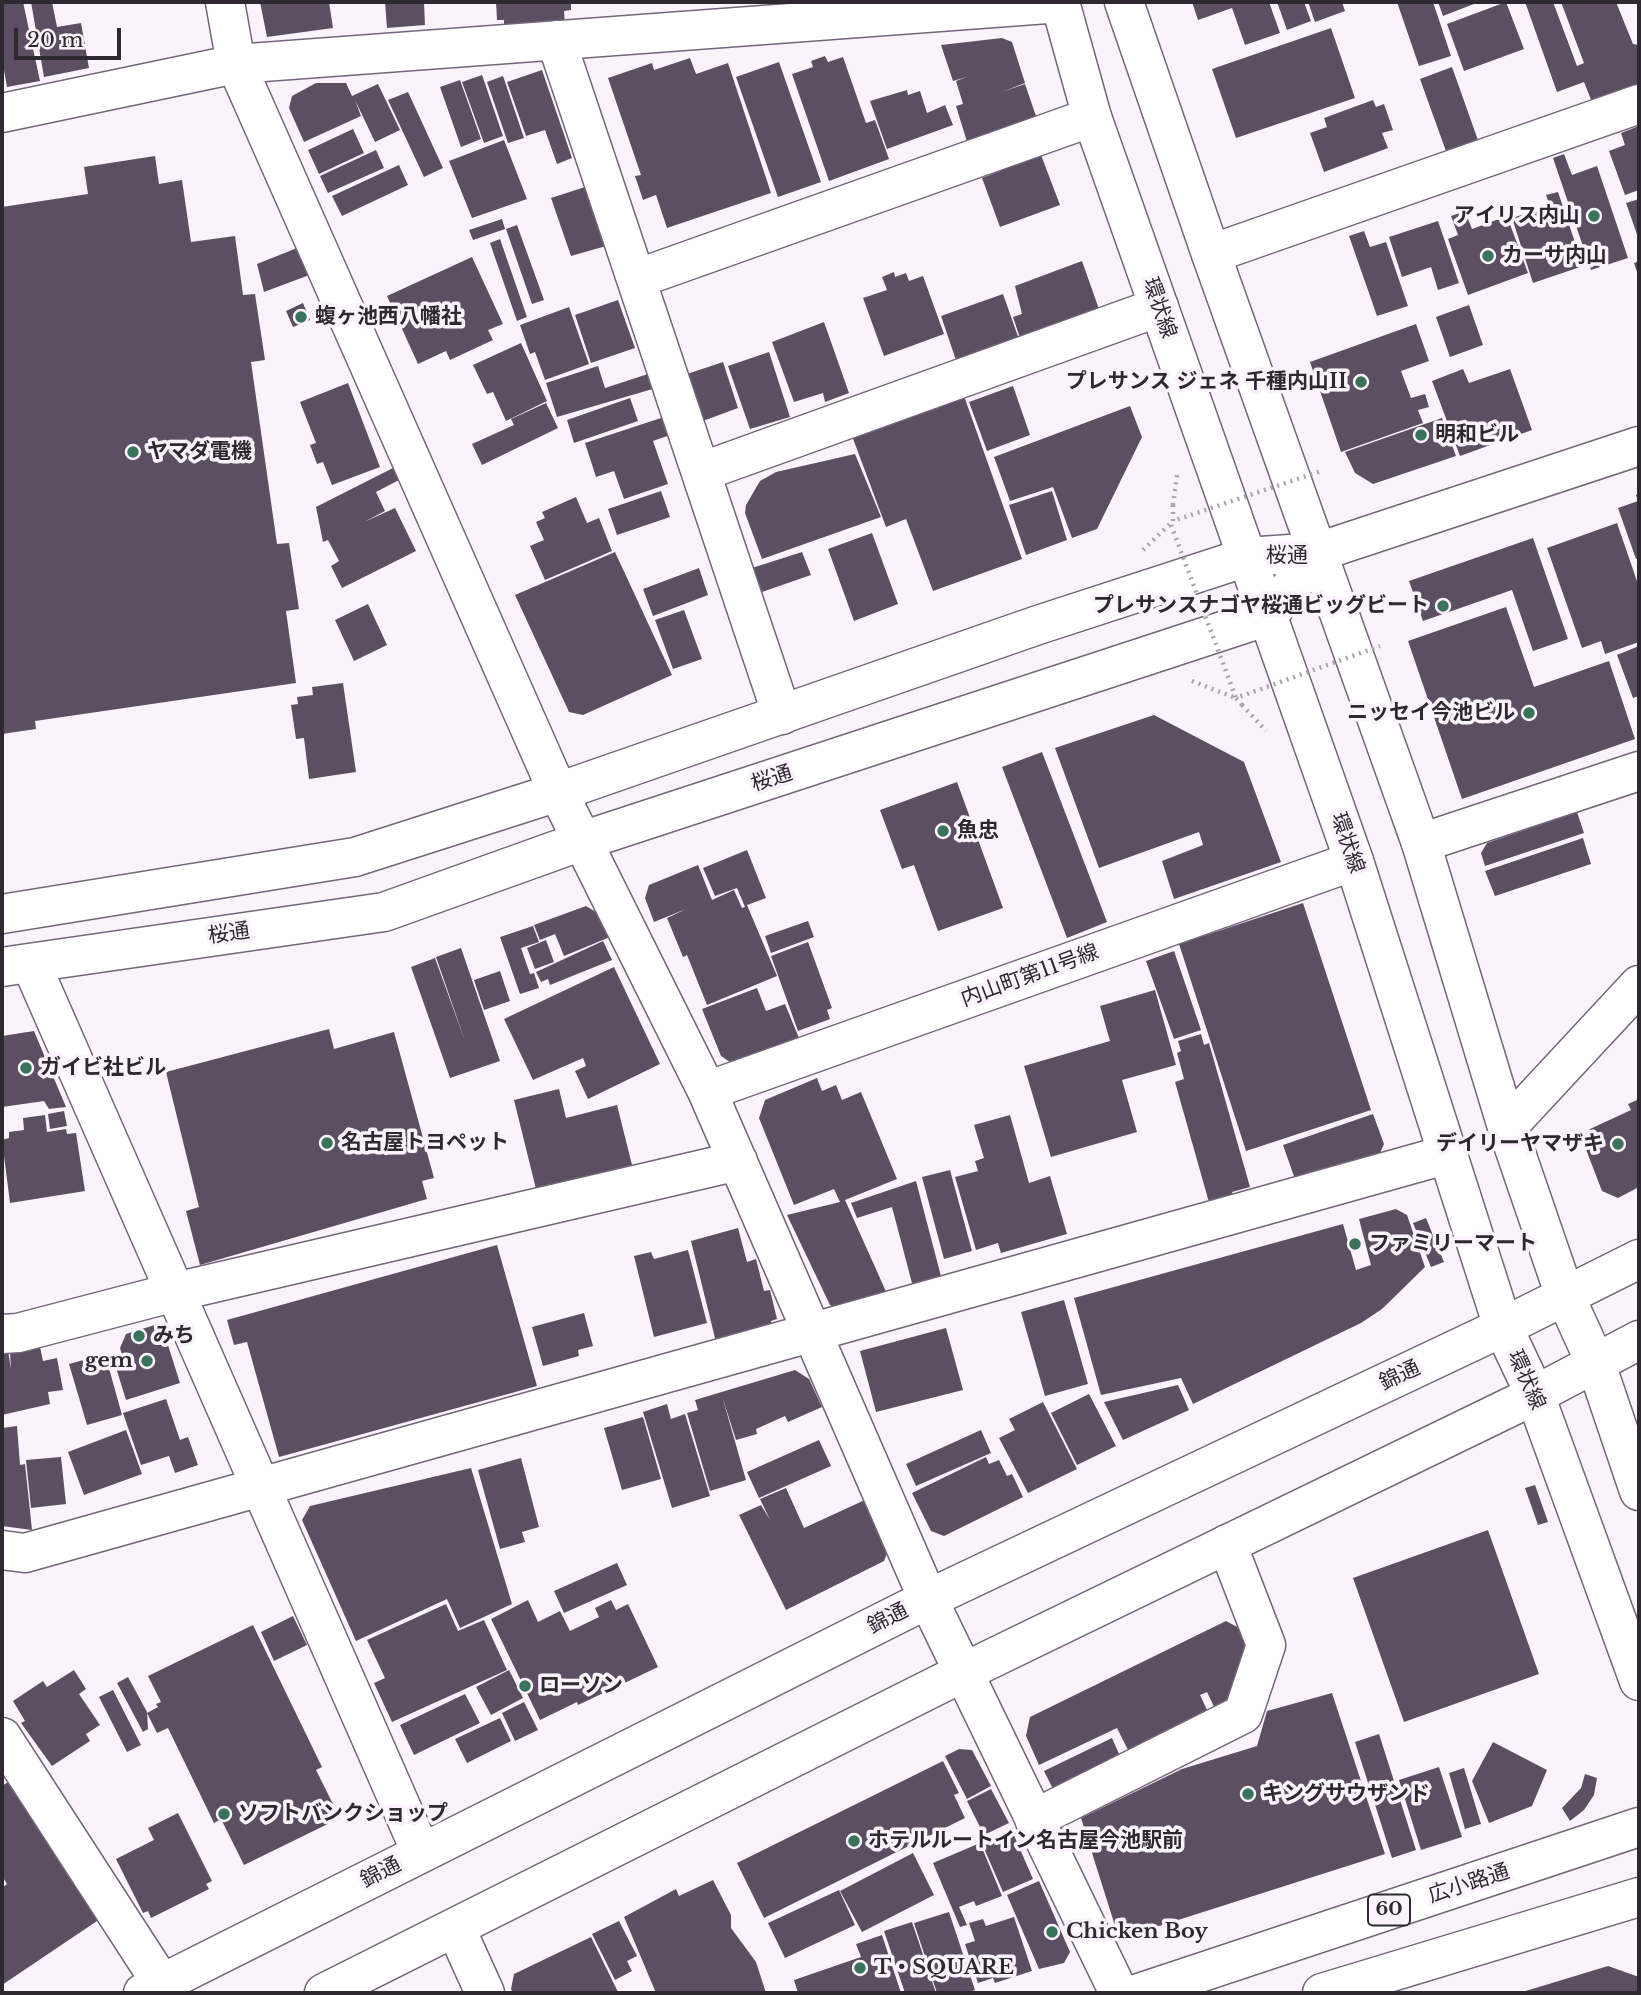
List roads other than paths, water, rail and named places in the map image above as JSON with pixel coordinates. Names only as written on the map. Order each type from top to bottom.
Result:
[{"type":"street","points":[[225,2],[236,64],[558,792],[707,1091],[928,1599],[1119,1993]]},
{"type":"street","points":[[1124,2],[1210,254],[1422,843],[1507,1127],[1565,1296],[1596,1364],[1639,1491]]},
{"type":"street","points":[[2,113],[236,64],[556,40],[674,16],[1060,3]]},
{"type":"street","name":"環状線","points":[[1060,3],[1092,117],[1354,861],[1445,1155],[1503,1327],[1535,1395],[1639,1681]]},
{"type":"street","points":[[556,40],[782,715]]},
{"type":"street","points":[[1210,254],[1639,104]]},
{"type":"street","points":[[636,279],[1092,117]]},
{"type":"street","points":[[701,472],[1159,307]]},
{"type":"street","points":[[1318,552],[1639,446]]},
{"type":"street","name":"桜通","points":[[2,914],[355,857],[558,792],[1038,625],[1247,556],[1318,552]]},
{"type":"street","name":"桜通","points":[[16,965],[384,912],[582,841],[1268,616],[1318,552]]},
{"type":"street","points":[[1422,843],[1639,771]]},
{"type":"street","name":"内山町第11号線","points":[[707,1091],[1354,861]]},
{"type":"street","points":[[16,965],[175,1292],[421,1852]]},
{"type":"street","points":[[1507,1127],[1639,985]]},
{"type":"street","points":[[2,1550],[25,1553],[1445,1155]]},
{"type":"street","points":[[2,1334],[18,1333],[175,1292],[738,1161]]},
{"type":"street","name":"錦通","points":[[153,1989],[928,1599],[1503,1327],[1639,1259]]},
{"type":"street","points":[[324,1993],[962,1673],[1535,1395],[1639,1340]]},
{"type":"street","points":[[1034,1819],[1244,1714],[1266,1645],[1227,1544]]},
{"type":"street","points":[[2,1737],[153,1989]]},
{"type":"street","name":"広小路通","points":[[1139,1993],[1639,1827]]},
{"type":"street","points":[[1322,1993],[1639,1897]]},
{"type":"street","points":[[456,1929],[485,1993]]},
{"type":"place","name":"アイリス内山","points":[[1594,216]]},
{"type":"place","name":"カーサ内山","points":[[1488,256]]},
{"type":"place","name":"蝮ヶ池西八幡社","points":[[301,317]]},
{"type":"place","name":"プレサンス ジェネ 千種内山II","points":[[1361,382]]},
{"type":"place","name":"明和ビル","points":[[1421,435]]},
{"type":"place","name":"ヤマダ電機","points":[[133,452]]},
{"type":"place","name":"プレサンスナゴヤ桜通ビッグビート","points":[[1443,606]]},
{"type":"place","name":"ニッセイ今池ビル","points":[[1529,713]]},
{"type":"place","name":"魚忠","points":[[943,831]]},
{"type":"place","name":"ガイビ社ビル","points":[[26,1068]]},
{"type":"place","name":"名古屋トヨペット","points":[[327,1143]]},
{"type":"place","name":"デイリーヤマザキ","points":[[1618,1144]]},
{"type":"place","name":"ファミリーマート","points":[[1355,1244]]},
{"type":"place","name":"みち","points":[[139,1336]]},
{"type":"place","name":"gem","points":[[147,1361]]},
{"type":"place","name":"ローソン","points":[[525,1686]]},
{"type":"place","name":"キングサウザンド","points":[[1248,1794]]},
{"type":"place","name":"ソフトバンクショップ","points":[[224,1814]]},
{"type":"place","name":"ホテルルートイン名古屋今池駅前","points":[[854,1841]]},
{"type":"place","name":"Chicken Boy","points":[[1052,1932]]},
{"type":"place","name":"T・SQUARE","points":[[860,1968]]}]
